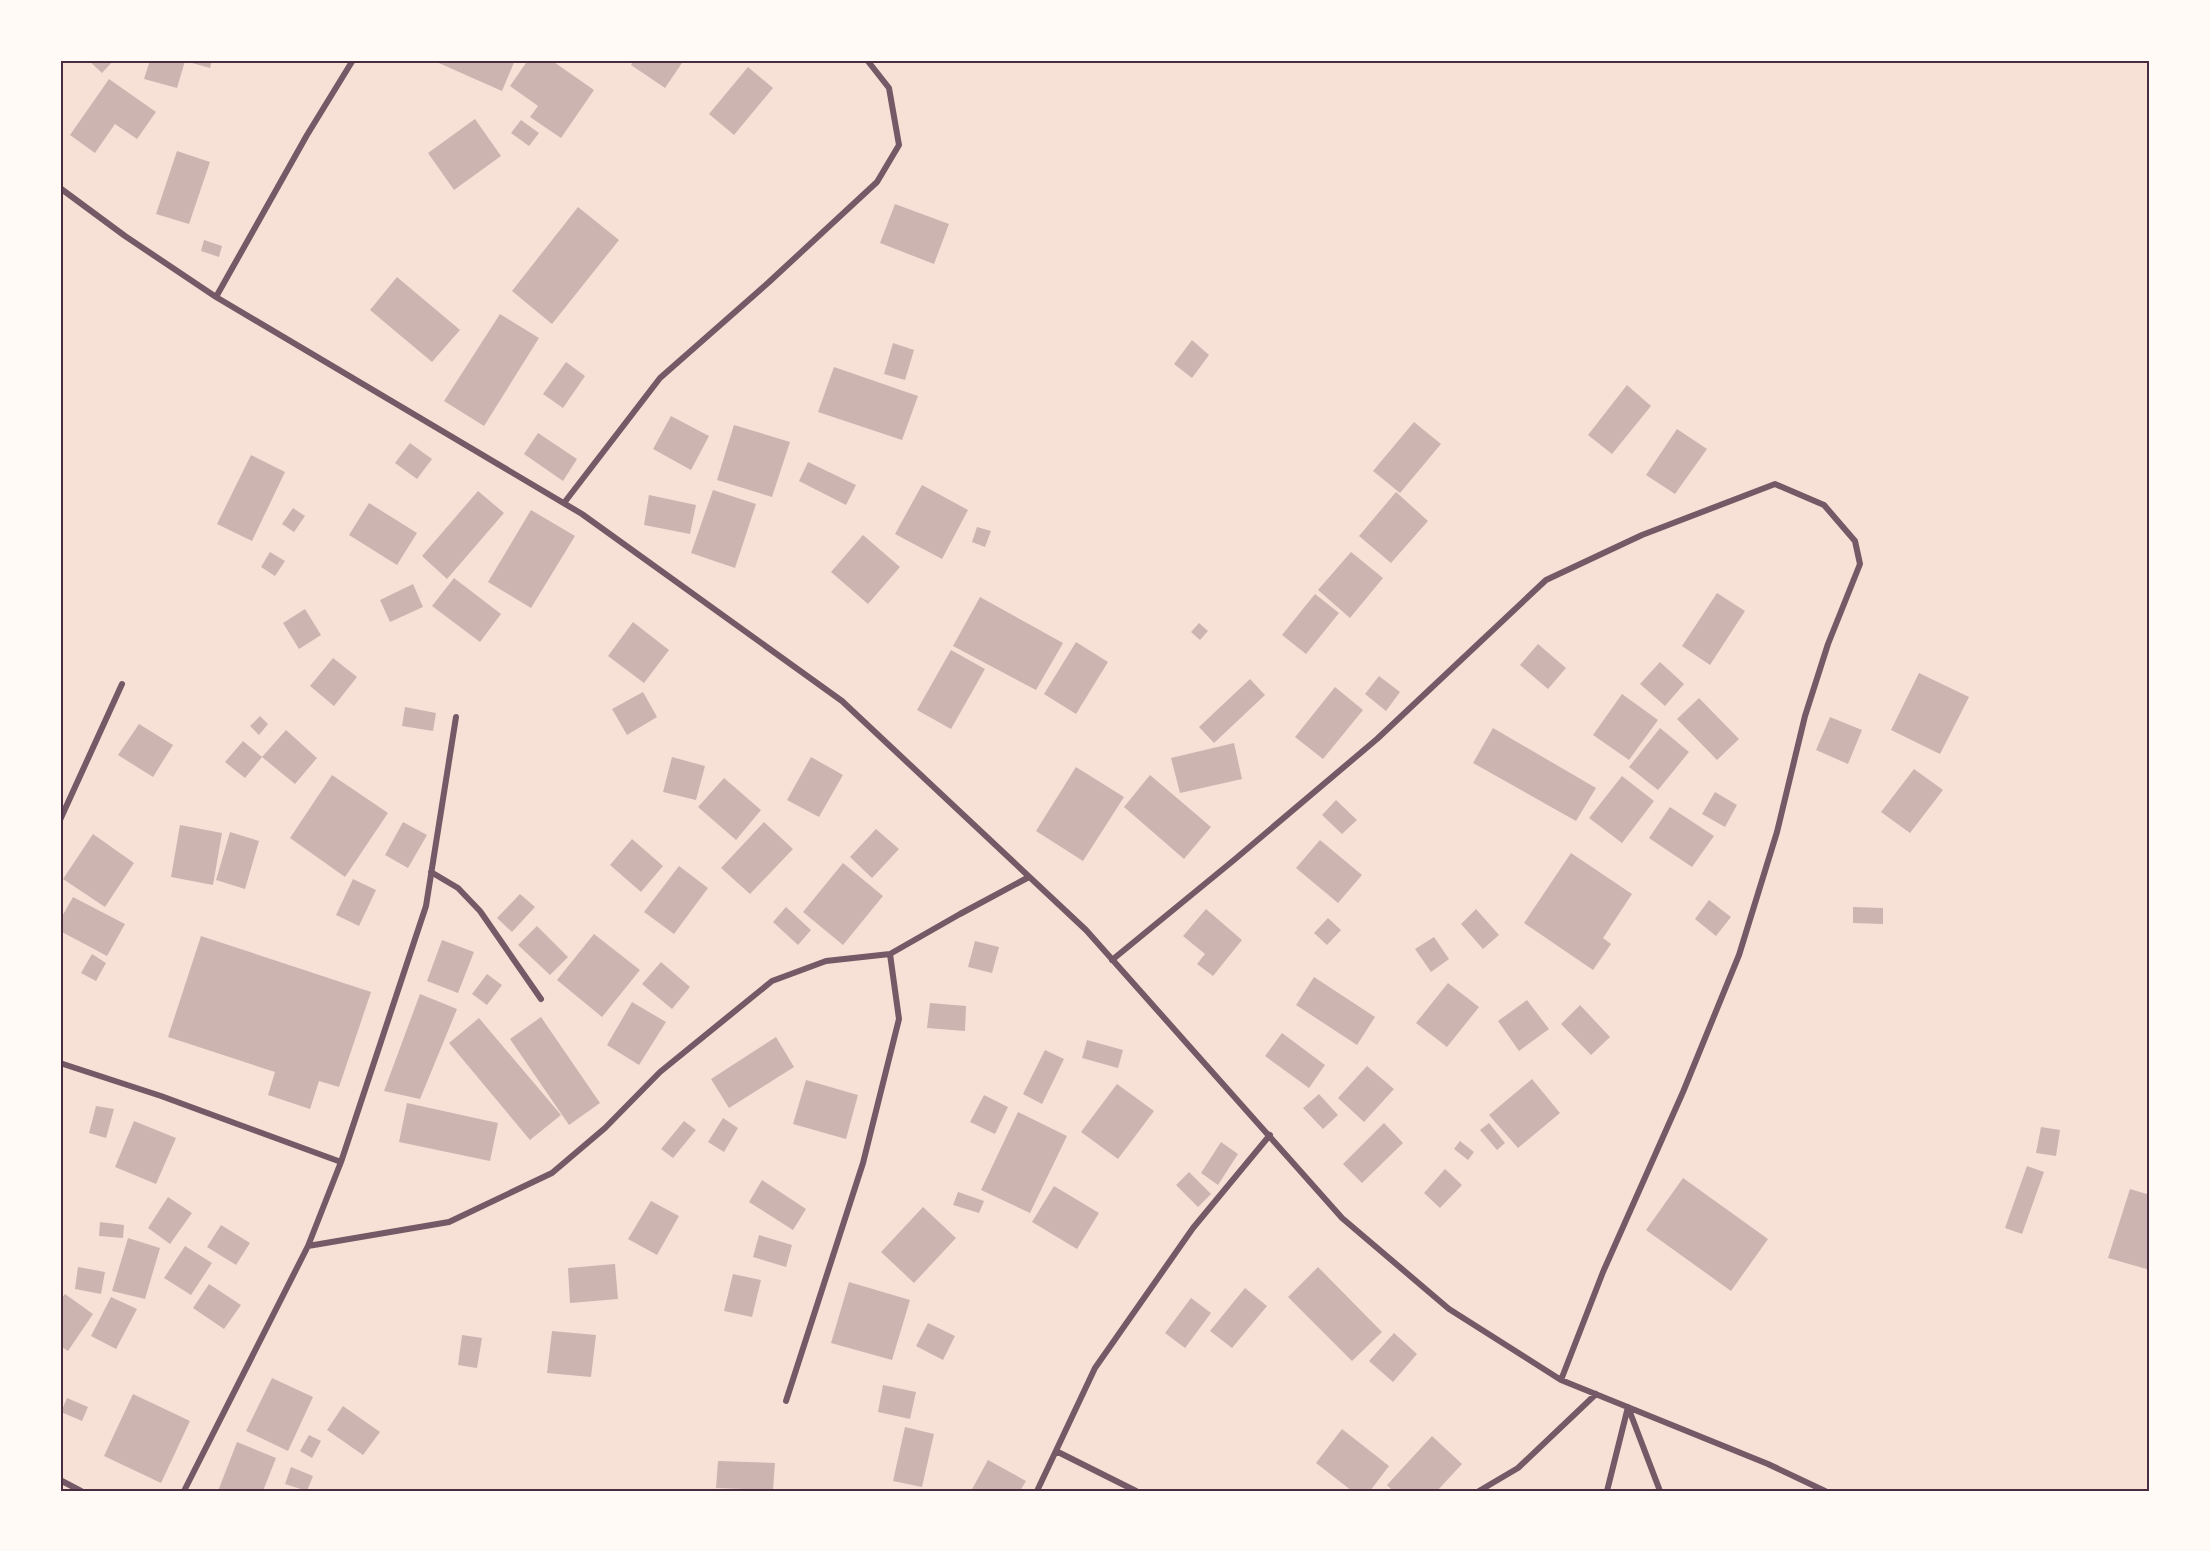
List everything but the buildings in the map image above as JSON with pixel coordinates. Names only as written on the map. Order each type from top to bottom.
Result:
[{"type":"street","points":[[216,297],[307,135],[353,60]]},
{"type":"street","points":[[564,503],[660,378],[769,282],[877,182],[899,145],[889,88],[867,60]]},
{"type":"street","points":[[60,188],[125,236],[216,297],[564,503],[842,701],[1086,930],[1342,1218],[1449,1309],[1561,1380],[1768,1464],[1825,1491]]},
{"type":"street","points":[[1112,960],[1377,739],[1546,580],[1642,535],[1775,484],[1824,505],[1855,541],[1860,564],[1828,644],[1805,716],[1777,832],[1739,956],[1683,1092],[1603,1272],[1561,1380]]},
{"type":"street","points":[[60,820],[122,684]]},
{"type":"street","points":[[184,1491],[308,1246],[341,1162],[426,906],[456,717]]},
{"type":"street","points":[[431,872],[458,888],[480,910],[541,999]]},
{"type":"street","points":[[308,1246],[449,1222],[552,1173],[606,1128],[660,1072],[772,981],[826,961],[890,954],[1029,877]]},
{"type":"street","points":[[786,1401],[863,1163],[899,1019],[890,954]]},
{"type":"street","points":[[60,1063],[161,1096],[341,1162]]},
{"type":"street","points":[[1037,1491],[1095,1368],[1193,1228],[1270,1135]]},
{"type":"street","points":[[1479,1491],[1518,1468],[1596,1394]]},
{"type":"street","points":[[1606,1491],[1628,1407]]},
{"type":"street","points":[[1628,1407],[1660,1491]]},
{"type":"street","points":[[1056,1451],[1136,1491]]},
{"type":"street","points":[[60,1480],[81,1491]]}]
